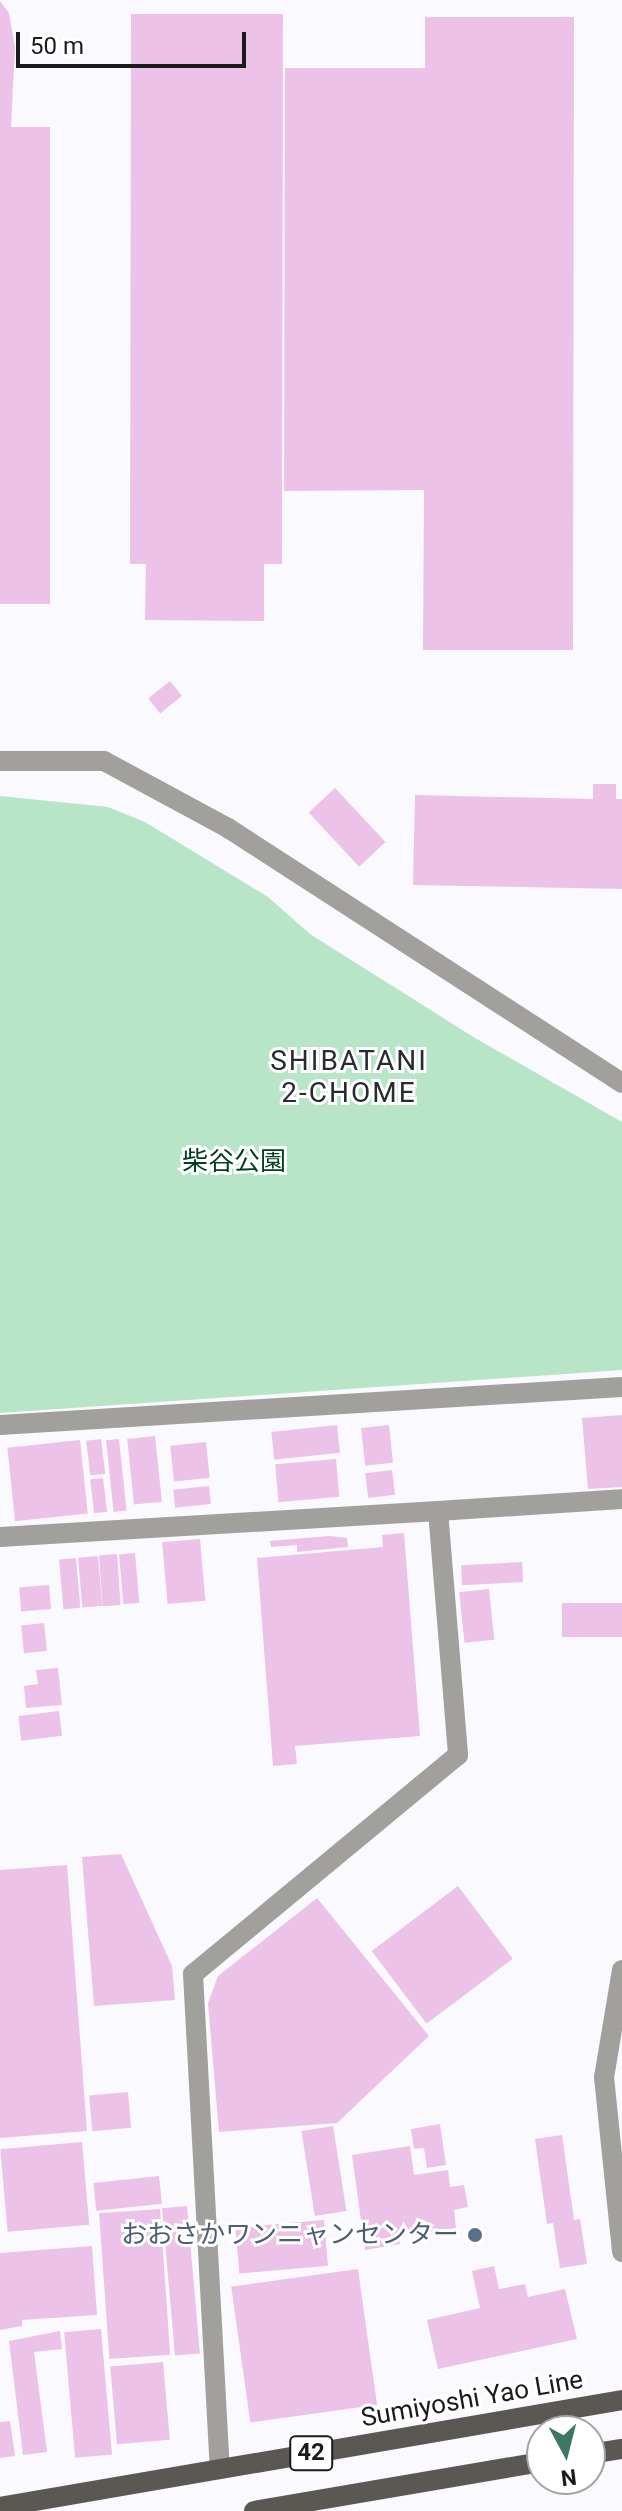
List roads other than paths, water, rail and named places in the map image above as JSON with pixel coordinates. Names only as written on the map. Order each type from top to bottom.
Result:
[{"type":"main road","name":"Sumiyoshi Yao Line","points":[[0,2507],[622,2400]]},
{"type":"main road","name":"42","points":[[254,2511],[526,2465]]},
{"type":"street","points":[[0,761],[104,761],[228,828],[622,1083]]},
{"type":"street","points":[[0,1425],[622,1387]]},
{"type":"street","points":[[0,1537],[622,1499]]},
{"type":"street","points":[[220,2469],[193,1974],[458,1755],[438,1511]]},
{"type":"street","points":[[622,1970],[604,2077],[622,2252]]},
{"type":"place","name":"おおさかワンニャンセンター","points":[[475,2235]]},
{"type":"district","name":"SHIBATANI 2-CHOME","points":[[349,1077]]},
{"type":"park label","name":"柴谷公園","points":[[234,1162]]}]
